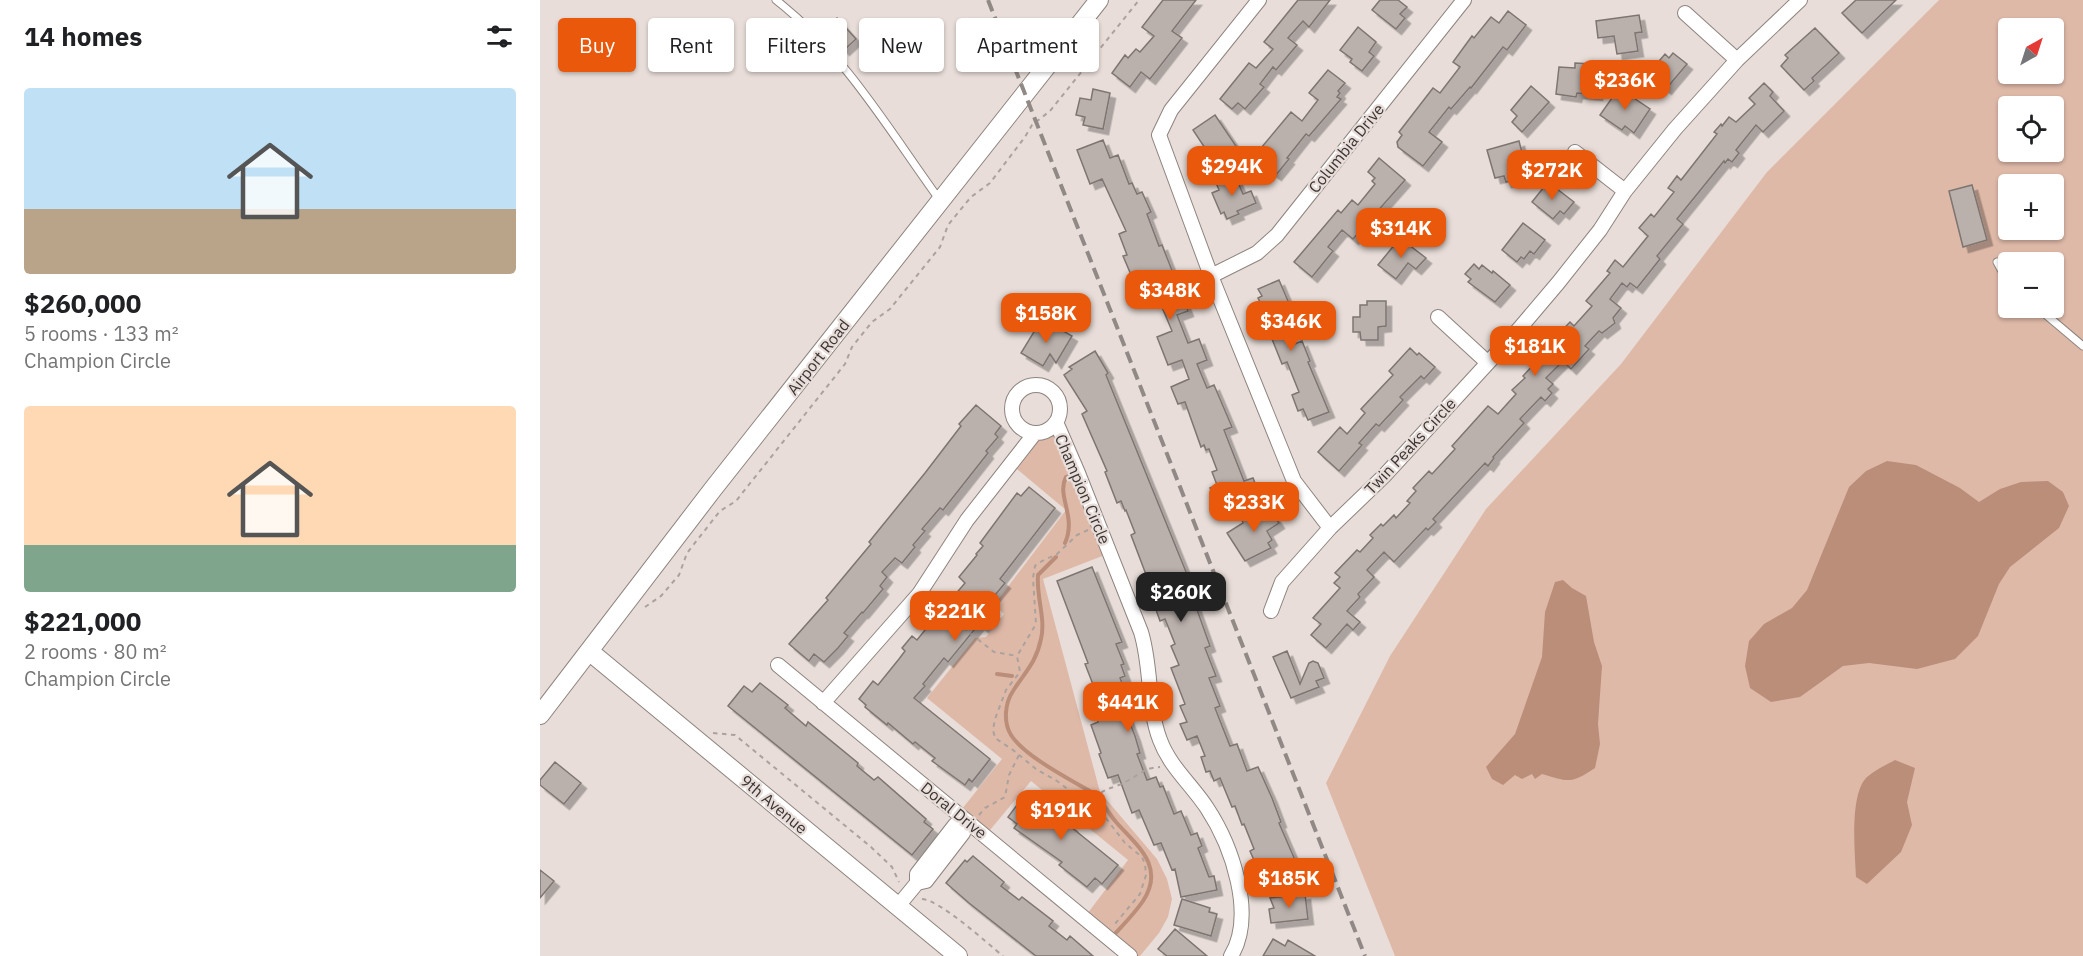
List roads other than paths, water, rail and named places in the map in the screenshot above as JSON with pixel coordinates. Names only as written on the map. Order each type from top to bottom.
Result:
[{"type":"main road","name":"Airport Road","points":[[540,716],[713,489],[1099,0]]},
{"type":"main road","name":"9th Avenue","points":[[589,651],[958,956]]},
{"type":"street","points":[[1259,0],[1171,110],[1159,135],[1211,276],[1294,481],[1330,528]]},
{"type":"street","name":"Columbia Drive","points":[[1211,276],[1257,253],[1277,235],[1464,0]]},
{"type":"street","name":"Twin Peaks Circle","points":[[1271,611],[1282,582],[1330,528],[1384,476],[1558,283],[1675,129],[1737,60],[1800,0]]},
{"type":"street","points":[[1685,13],[1737,60]]},
{"type":"street","points":[[1575,152],[1626,192]]},
{"type":"street","points":[[1438,317],[1487,362]]},
{"type":"street","points":[[1040,386],[1054,393],[1059,407],[1056,422],[1047,430],[1035,433],[1021,427],[1016,422],[1013,414],[1014,399],[1025,388],[1040,386]]},
{"type":"street","name":"Champion Circle","points":[[1056,422],[1141,632],[1148,658],[1155,724],[1164,750],[1215,821],[1238,881],[1242,902],[1242,923],[1231,956]]},
{"type":"street","name":"Champion Circle","points":[[823,703],[922,591],[967,520],[1035,433]]},
{"type":"street","name":"Doral Drive","points":[[778,665],[1130,956]]},
{"type":"street","points":[[897,906],[917,883],[917,874],[955,825],[970,823]]},
{"type":"lane","points":[[776,0],[803,23],[841,64],[941,202]]},
{"type":"lane","points":[[2050,318],[2083,346]]},
{"type":"waterway","points":[[1065,543],[1069,524],[1063,492],[1064,484],[1066,477],[1074,474]]},
{"type":"waterway","points":[[1056,557],[1038,575],[1041,639],[1033,661],[1010,696],[1006,713],[1007,724],[1011,735],[1026,751],[1093,793]]},
{"type":"waterway","points":[[997,674],[1012,676]]},
{"type":"waterway","points":[[1099,799],[1146,857],[1150,867],[1149,888],[1143,901],[1113,936]]},
{"type":"railway","points":[[988,0],[1365,956]]}]
